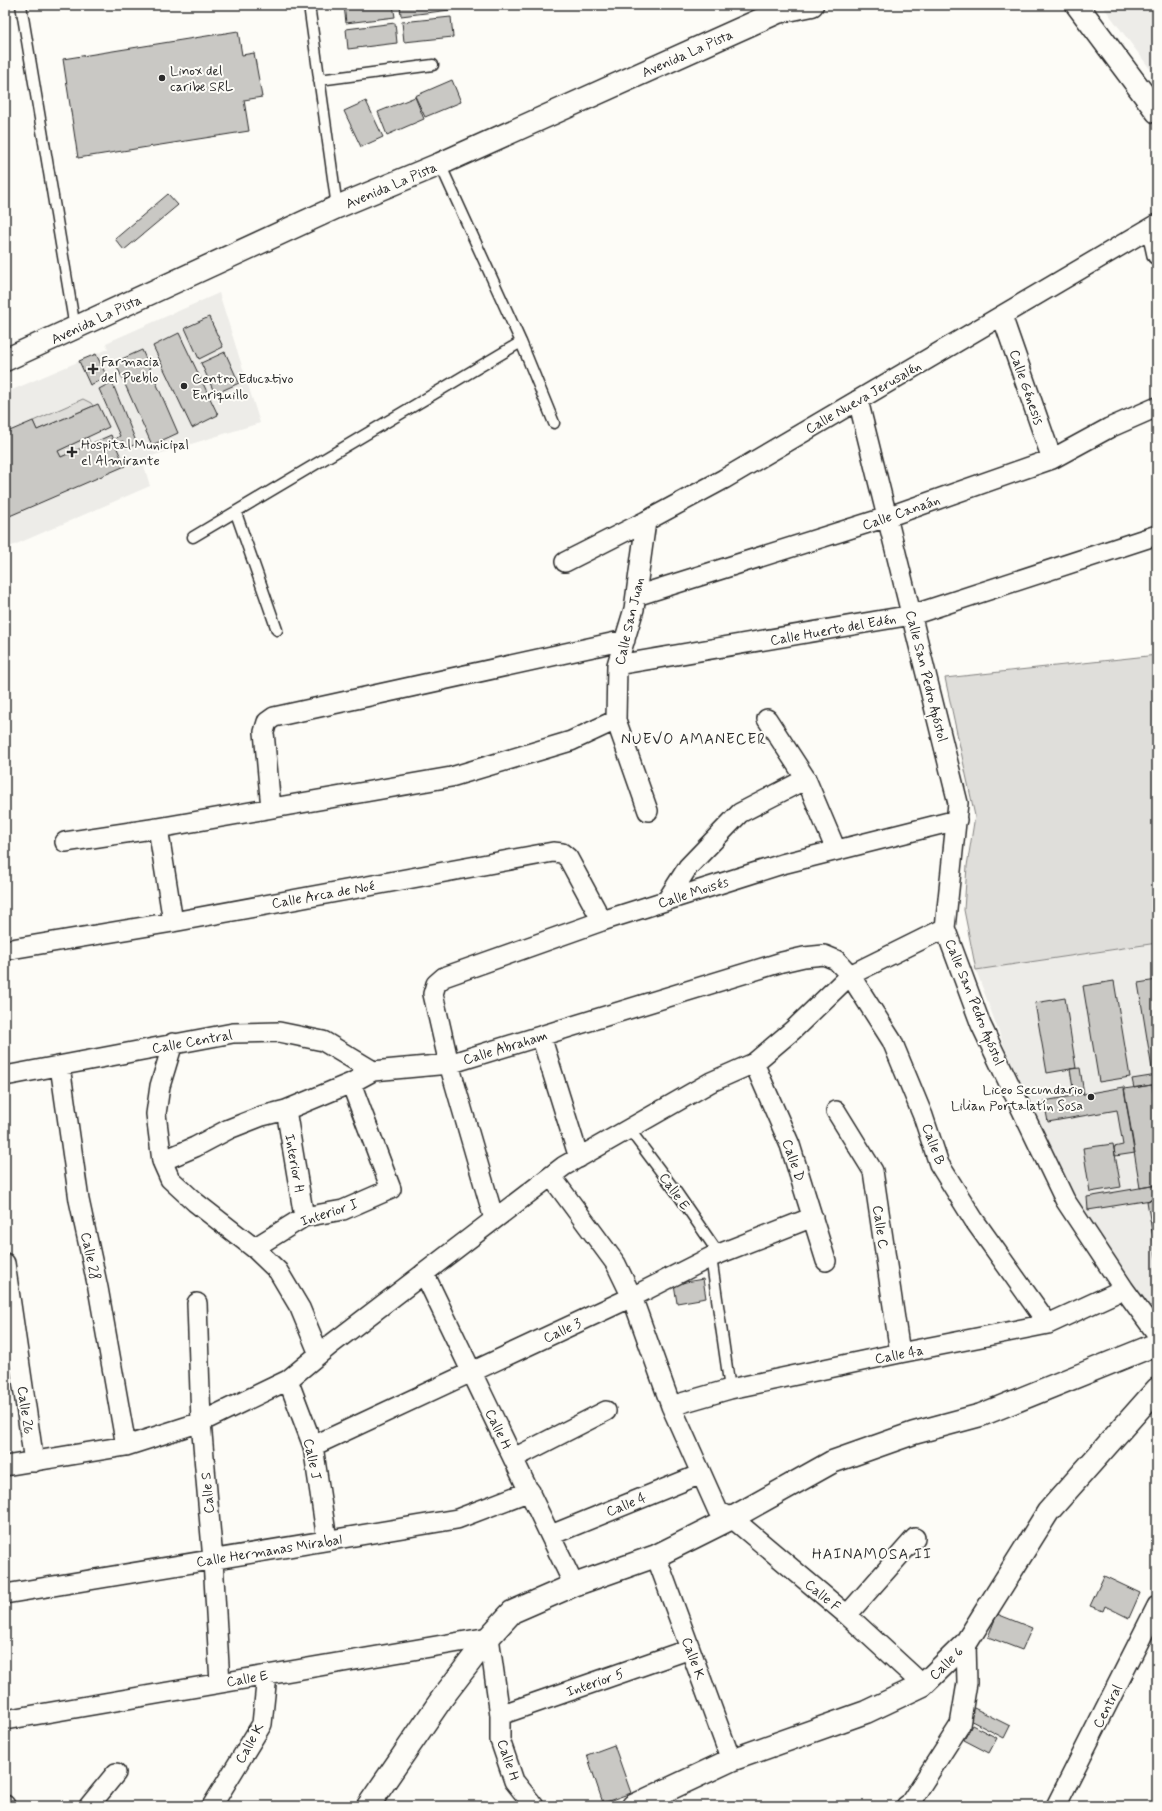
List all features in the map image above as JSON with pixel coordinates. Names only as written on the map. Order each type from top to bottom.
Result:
[{"type":"street","name":"Avenida La Pista","points":[[5,360],[337,207],[440,164],[782,8],[812,5]]},
{"type":"street","points":[[1077,5],[1157,112]]},
{"type":"street","points":[[1154,226],[1157,255]]},
{"type":"street","name":"Calle Nueva Jerusalén","points":[[566,562],[646,522],[724,479],[1154,226]]},
{"type":"street","name":"Calle Génesis","points":[[1002,316],[1052,459]]},
{"type":"street","name":"Calle San Pedro Apóstol","points":[[858,400],[958,803],[945,928],[981,1025],[1065,1200],[1124,1289],[1157,1334]]},
{"type":"street","name":"Calle Canaán","points":[[636,596],[887,517],[1052,459],[1109,428],[1157,407]]},
{"type":"street","name":"Calle San Juan","points":[[646,522],[634,609],[617,665],[616,720],[648,811]]},
{"type":"street","name":"Calle Huerto del Edén","points":[[617,665],[912,615],[1157,535]]},
{"type":"street","points":[[271,808],[264,732],[267,722],[274,717],[625,640]]},
{"type":"street","points":[[767,719],[806,779],[836,850]]},
{"type":"street","points":[[65,842],[158,828],[451,777],[571,741],[616,720]]},
{"type":"street","points":[[667,900],[688,867],[740,813],[806,779]]},
{"type":"street","name":"Calle Moisés","points":[[449,1064],[433,994],[436,984],[444,976],[602,921],[782,864],[956,820]]},
{"type":"street","points":[[158,828],[172,922]]},
{"type":"street","name":"Calle Arca de Noé","points":[[5,950],[172,922],[552,852],[562,853],[568,858],[602,921]]},
{"type":"street","points":[[5,1466],[126,1446],[201,1422],[288,1380],[319,1354],[551,1176],[579,1158],[711,1082],[754,1063],[793,1030],[850,975],[945,928]]},
{"type":"street","name":"Calle Abraham","points":[[162,1161],[195,1147],[229,1129],[262,1116],[286,1110],[351,1083],[373,1070],[449,1064],[782,962],[804,957],[824,955],[836,960],[850,975]]},
{"type":"street","name":"Calle B","points":[[850,975],[892,1041],[923,1116],[939,1164],[974,1220],[1048,1324]]},
{"type":"street","name":"Calle Central","points":[[5,1076],[173,1043],[233,1033],[279,1032],[324,1041],[373,1070]]},
{"type":"street","points":[[541,1036],[579,1158]]},
{"type":"street","points":[[173,1043],[160,1086],[156,1114],[162,1161],[170,1179],[195,1202],[254,1248],[278,1271],[300,1308],[319,1354]]},
{"type":"street","name":"Calle D","points":[[754,1063],[790,1145],[826,1261]]},
{"type":"street","points":[[449,1064],[494,1219]]},
{"type":"street","name":"Calle 28","points":[[60,1066],[79,1200],[98,1288],[126,1446]]},
{"type":"street","name":"Interior I","points":[[254,1248],[304,1217],[343,1210],[392,1189],[351,1083]]},
{"type":"street","name":"Interior H","points":[[286,1110],[304,1217]]},
{"type":"street","name":"Calle C","points":[[836,1111],[873,1171],[900,1353]]},
{"type":"street","points":[[551,1176],[616,1264],[632,1297],[670,1406],[701,1474],[725,1515]]},
{"type":"street","name":"Calle 3","points":[[313,1446],[632,1297],[715,1255],[812,1217]]},
{"type":"street","name":"Calle 26","points":[[5,1263],[34,1462]]},
{"type":"street","name":"Calle H","points":[[424,1273],[574,1585]]},
{"type":"street","name":"Calle 4a","points":[[670,1406],[730,1389],[900,1353],[1048,1324],[1124,1289]]},
{"type":"street","name":"Calle S","points":[[197,1303],[201,1422],[213,1560],[220,1683]]},
{"type":"street","points":[[368,1806],[443,1697],[489,1637],[512,1612],[574,1585],[656,1556],[725,1515],[832,1462],[914,1434],[981,1415],[1157,1344]]},
{"type":"street","name":"Calle J","points":[[288,1380],[313,1446],[327,1540]]},
{"type":"street","name":"Calle 6","points":[[633,1806],[732,1760],[866,1712],[923,1685],[966,1644],[1048,1512],[1157,1389]]},
{"type":"street","points":[[514,1458],[606,1411]]},
{"type":"street","name":"Calle 4","points":[[551,1535],[701,1474]]},
{"type":"street","name":"Calle Hermanas Mirabal","points":[[5,1594],[456,1519],[530,1491]]},
{"type":"street","name":"Calle F","points":[[725,1515],[847,1615],[923,1685]]},
{"type":"street","points":[[847,1615],[915,1538]]},
{"type":"street","name":"Calle K","points":[[656,1556],[732,1760]]},
{"type":"street","name":"Central","points":[[1056,1806],[1157,1606]]},
{"type":"street","name":"Calle H","points":[[489,1637],[500,1715],[500,1740],[514,1781],[534,1806]]},
{"type":"street","name":"Calle E","points":[[5,1720],[489,1637]]},
{"type":"street","points":[[912,1805],[960,1725],[967,1683],[966,1644]]},
{"type":"street","name":"Interior 5","points":[[500,1715],[690,1649]]},
{"type":"street","name":"Calle K","points":[[212,1806],[262,1724],[267,1675]]},
{"type":"street","points":[[89,1806],[116,1773]]},
{"type":"lane","points":[[21,5],[75,329]]},
{"type":"lane","points":[[309,5],[337,207]]},
{"type":"lane","points":[[319,80],[434,65]]},
{"type":"lane","points":[[440,164],[521,342],[554,423]]},
{"type":"lane","points":[[193,537],[236,513],[521,342]]},
{"type":"lane","points":[[236,513],[277,630]]},
{"type":"lane","name":"Calle E","points":[[629,1129],[676,1193],[715,1255],[730,1389]]},
{"type":"shaded area","points":[[1102,5],[1157,5],[1157,78]]},
{"type":"shaded area","points":[[219,293],[260,423],[142,459],[150,486],[5,549],[5,393],[108,349],[106,343]]},
{"type":"shaded area","points":[[83,399],[91,403],[93,406],[37,430],[33,421]]},
{"type":"shaded area","points":[[87,436],[91,444],[61,457],[58,451]]},
{"type":"shaded area","points":[[1157,655],[1157,943],[976,970],[964,910],[967,866],[975,816],[945,678]]},
{"type":"shaded area","name":"Liceo Secundario Lilian Portalatín Sosa","points":[[1157,943],[1157,1319],[1098,1248],[1048,1156],[1001,1038],[976,970]]},
{"type":"building","points":[[344,5],[393,5],[395,17],[346,23]]},
{"type":"building","points":[[400,5],[449,5],[450,10],[401,16]]},
{"type":"building","points":[[451,17],[453,37],[404,42],[402,22]]},
{"type":"building","points":[[395,23],[397,43],[348,49],[346,29]]},
{"type":"building","name":"Linox del caribe SRL","points":[[238,31],[242,55],[254,53],[262,97],[244,100],[249,131],[78,158],[63,59]]},
{"type":"building","points":[[452,80],[461,102],[425,117],[415,96]]},
{"type":"building","points":[[415,97],[424,119],[387,135],[378,112]]},
{"type":"building","points":[[366,101],[383,137],[361,147],[344,111]]},
{"type":"building","points":[[168,194],[178,205],[124,250],[115,239]]},
{"type":"building","points":[[209,317],[223,347],[199,359],[185,328]]},
{"type":"building","points":[[179,333],[218,415],[192,428],[153,346]]},
{"type":"building","points":[[142,350],[178,433],[152,445],[115,362]]},
{"type":"building","points":[[225,352],[239,383],[215,394],[201,363]]},
{"type":"building","name":"Farmacia del Pueblo","points":[[96,354],[107,377],[90,385],[79,361]]},
{"type":"building","points":[[112,382],[137,444],[126,448],[123,441],[115,444],[125,466],[5,518],[5,433],[33,421],[37,430],[98,404],[109,427],[58,451],[61,457],[111,435],[113,440],[120,436],[99,389]]},
{"type":"building","points":[[1157,980],[1157,1074],[1153,1075],[1138,983]]},
{"type":"building","points":[[1114,981],[1130,1077],[1099,1082],[1083,986]]},
{"type":"building","points":[[1065,998],[1076,1068],[1047,1073],[1035,1003]]},
{"type":"building","points":[[1080,1068],[1084,1094],[1074,1095],[1070,1069]]},
{"type":"building","points":[[1157,1075],[1157,1084],[1134,1088],[1132,1079]]},
{"type":"building","points":[[1152,1085],[1157,1115],[1157,1185],[1140,1188],[1124,1089]]},
{"type":"building","points":[[1124,1087],[1135,1153],[1115,1156],[1114,1147],[1123,1145],[1117,1110],[1048,1122],[1044,1101]]},
{"type":"building","points":[[1113,1144],[1121,1187],[1090,1192],[1083,1148]]},
{"type":"building","points":[[1157,1185],[1157,1199],[1088,1210],[1087,1197]]},
{"type":"building","points":[[1157,1199],[1157,1262],[1147,1201]]},
{"type":"building","points":[[703,1279],[706,1298],[677,1303],[674,1284]]},
{"type":"building","points":[[1104,1576],[1140,1593],[1129,1618],[1105,1606],[1103,1611],[1090,1606]]},
{"type":"building","points":[[997,1614],[1032,1628],[1022,1650],[988,1637]]},
{"type":"building","points":[[970,1706],[1010,1726],[1004,1738],[964,1717]]},
{"type":"building","points":[[972,1725],[997,1738],[989,1753],[964,1740]]},
{"type":"building","points":[[614,1745],[631,1793],[603,1803],[587,1755]]},
{"type":"place","name":"Linox del caribe SRL","points":[[162,78]]},
{"type":"place","name":"Farmacia del Pueblo","points":[[93,369]]},
{"type":"place","name":"Centro Educativo Enriquillo","points":[[184,386]]},
{"type":"place","name":"Hospital Municipal el Almirante","points":[[72,452]]},
{"type":"place","name":"Liceo Secundario Lilian Portalatín Sosa","points":[[1091,1097]]},
{"type":"district","name":"NUEVO AMANECER","points":[[694,739]]},
{"type":"district","name":"HAINAMOSA II","points":[[872,1554]]}]
